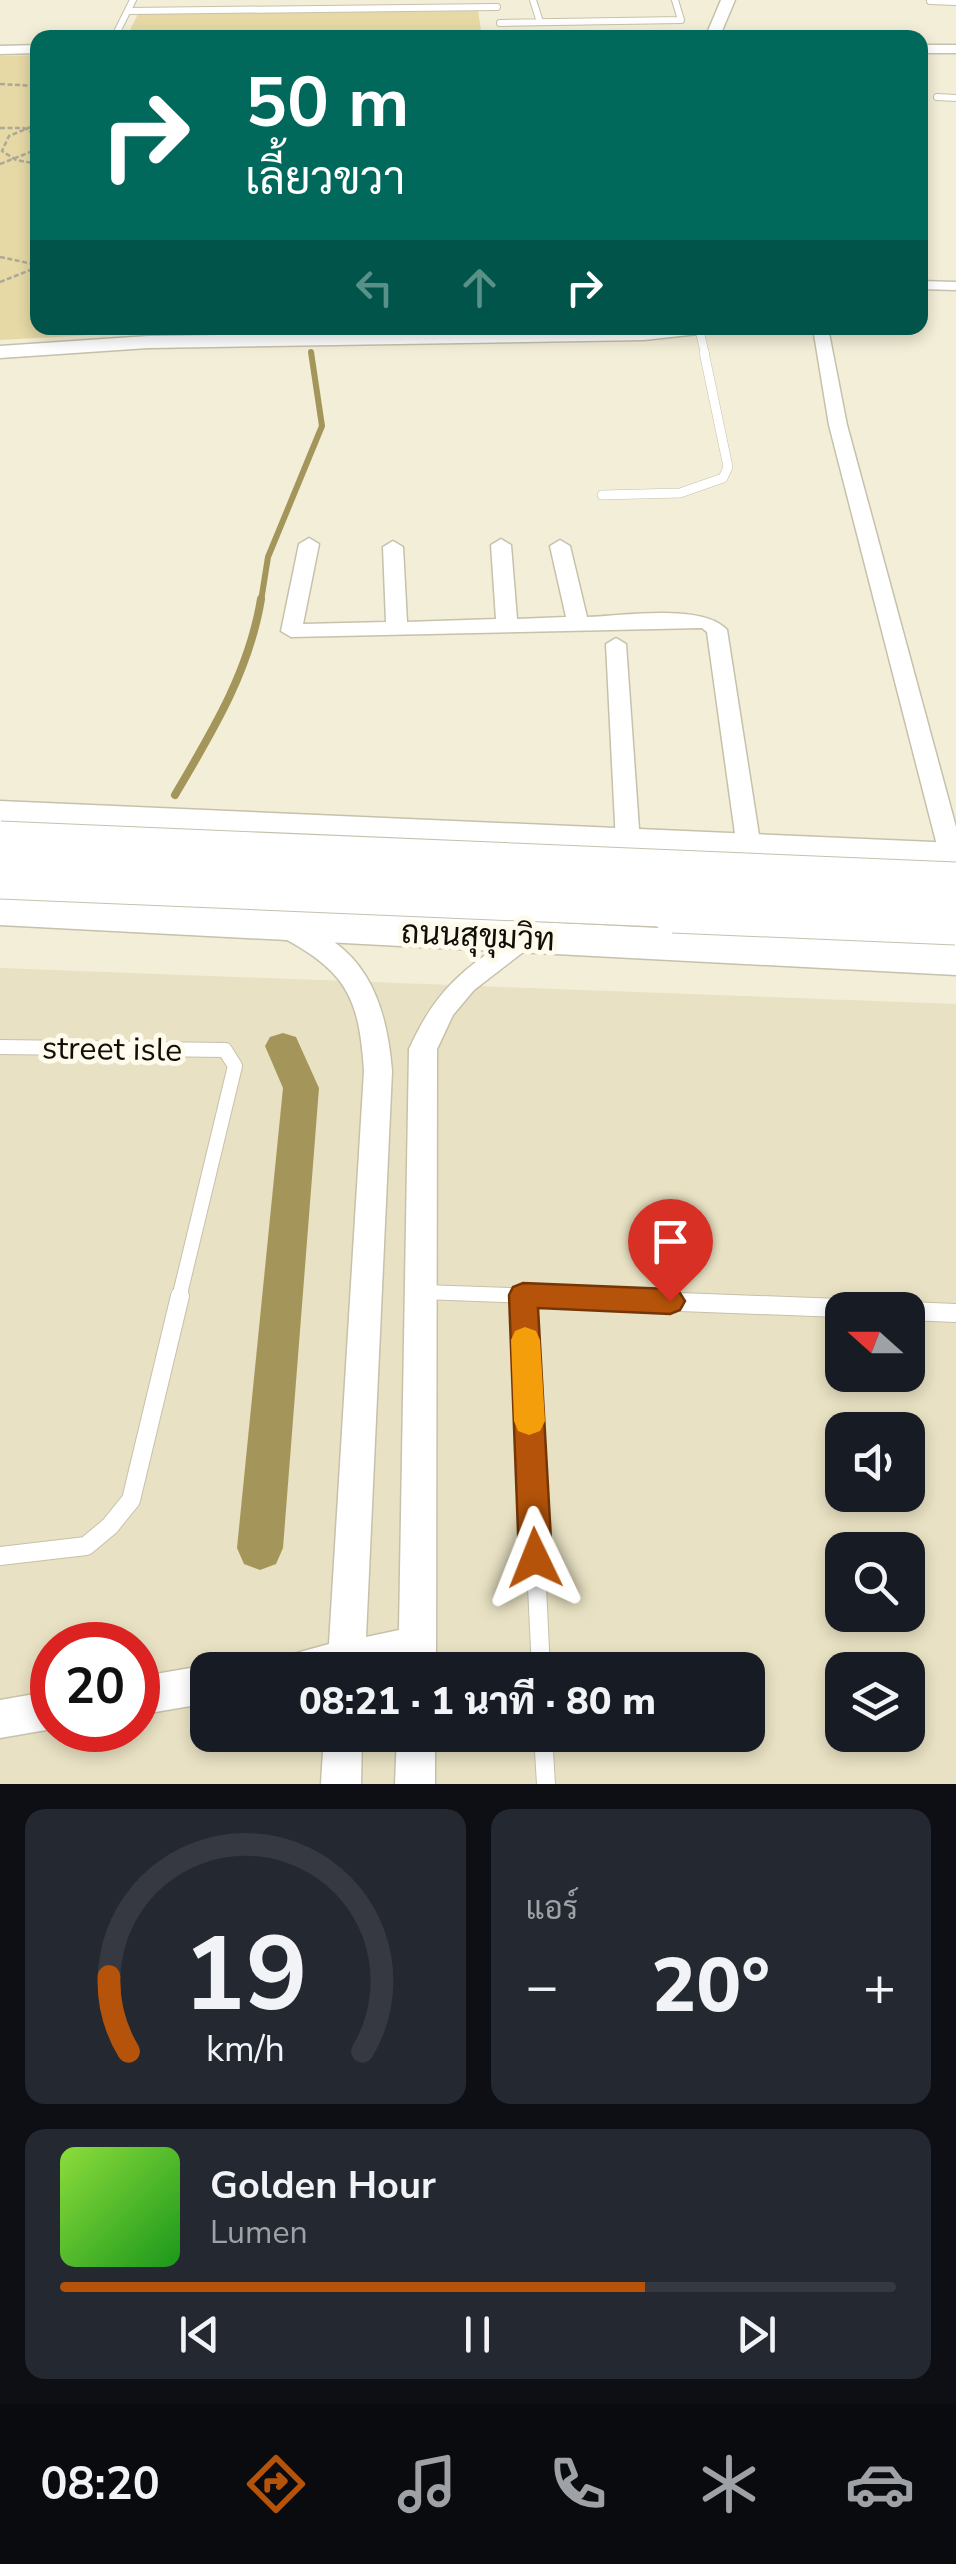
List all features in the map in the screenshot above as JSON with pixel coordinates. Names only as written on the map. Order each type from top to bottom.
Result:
[{"type":"highway","points":[[0,814],[762,849],[955,866]]},
{"type":"highway","points":[[0,841],[955,866]]},
{"type":"highway","points":[[762,849],[795,857],[822,880],[829,908],[826,922],[816,934],[784,951]]},
{"type":"highway","name":"ถนนสุขุมวิท","points":[[0,879],[956,920]]},
{"type":"highway","name":"ถนนสุขุมวิท","points":[[0,910],[956,959]]},
{"type":"street","points":[[699,30],[712,0]]},
{"type":"street","points":[[715,30],[728,0]]},
{"type":"street","points":[[928,46],[956,45]]},
{"type":"street","points":[[0,53],[30,52]]},
{"type":"street","points":[[928,285],[956,286]]},
{"type":"street","points":[[0,352],[130,335]]},
{"type":"street","points":[[0,342],[402,335]]},
{"type":"street","points":[[821,335],[838,425],[955,866]]},
{"type":"street","points":[[309,544],[291,631],[688,620],[708,623],[717,630],[762,849]]},
{"type":"street","points":[[500,545],[507,626]]},
{"type":"street","points":[[560,546],[578,624]]},
{"type":"street","points":[[394,547],[397,630]]},
{"type":"street","points":[[616,644],[628,842]]},
{"type":"street","points":[[278,925],[322,946],[352,970],[369,1004],[376,1037],[378,1071],[347,1652]]},
{"type":"street","points":[[418,1652],[423,1049],[440,1008],[463,983],[527,939]]},
{"type":"street","points":[[160,1692],[190,1687]]},
{"type":"street","points":[[0,1719],[30,1714]]},
{"type":"street","points":[[341,1784],[342,1752]]},
{"type":"street","points":[[415,1784],[416,1752]]},
{"type":"lane","points":[[118,30],[133,0]]},
{"type":"lane","points":[[533,0],[540,22]]},
{"type":"lane","points":[[500,23],[681,20],[675,0]]},
{"type":"lane","points":[[930,1],[956,2]]},
{"type":"lane","points":[[128,11],[496,4],[501,30]]},
{"type":"lane","points":[[937,97],[956,98]]},
{"type":"lane","points":[[602,495],[678,494],[724,478],[728,467],[700,335]]},
{"type":"lane","name":"street isle","points":[[0,1047],[225,1050],[235,1066],[131,1500],[110,1526],[86,1546],[0,1556]]},
{"type":"lane","points":[[421,1292],[825,1307]]},
{"type":"lane","points":[[523,1295],[539,1652]]},
{"type":"lane","points":[[925,1311],[956,1312]]},
{"type":"lane","points":[[545,1752],[546,1784]]},
{"type":"path","points":[[0,84],[30,86]]},
{"type":"path","points":[[0,128],[30,126]]},
{"type":"path","points":[[24,128],[30,131]]},
{"type":"path","points":[[24,128],[2,144],[2,150],[16,160],[30,163]]},
{"type":"path","points":[[0,164],[30,153]]},
{"type":"path","points":[[0,257],[30,264]]},
{"type":"path","points":[[0,282],[30,269]]},
{"type":"shaded area","points":[[478,11],[481,30],[130,30],[138,14]]},
{"type":"shaded area","points":[[30,55],[30,335],[92,335],[0,340],[0,56]]},
{"type":"shaded area","points":[[0,968],[956,1004],[956,1784],[0,1784]]},
{"type":"waterway","points":[[261,601],[268,557],[322,426],[311,352]]},
{"type":"waterway","points":[[175,795],[238,676],[261,599]]},
{"type":"waterway","points":[[260,1548],[301,1088],[283,1046]]},
{"type":"slow traffic","points":[[525,1340],[529,1421]]},
{"type":"route","points":[[535,1558],[523,1295],[670,1301]]}]
